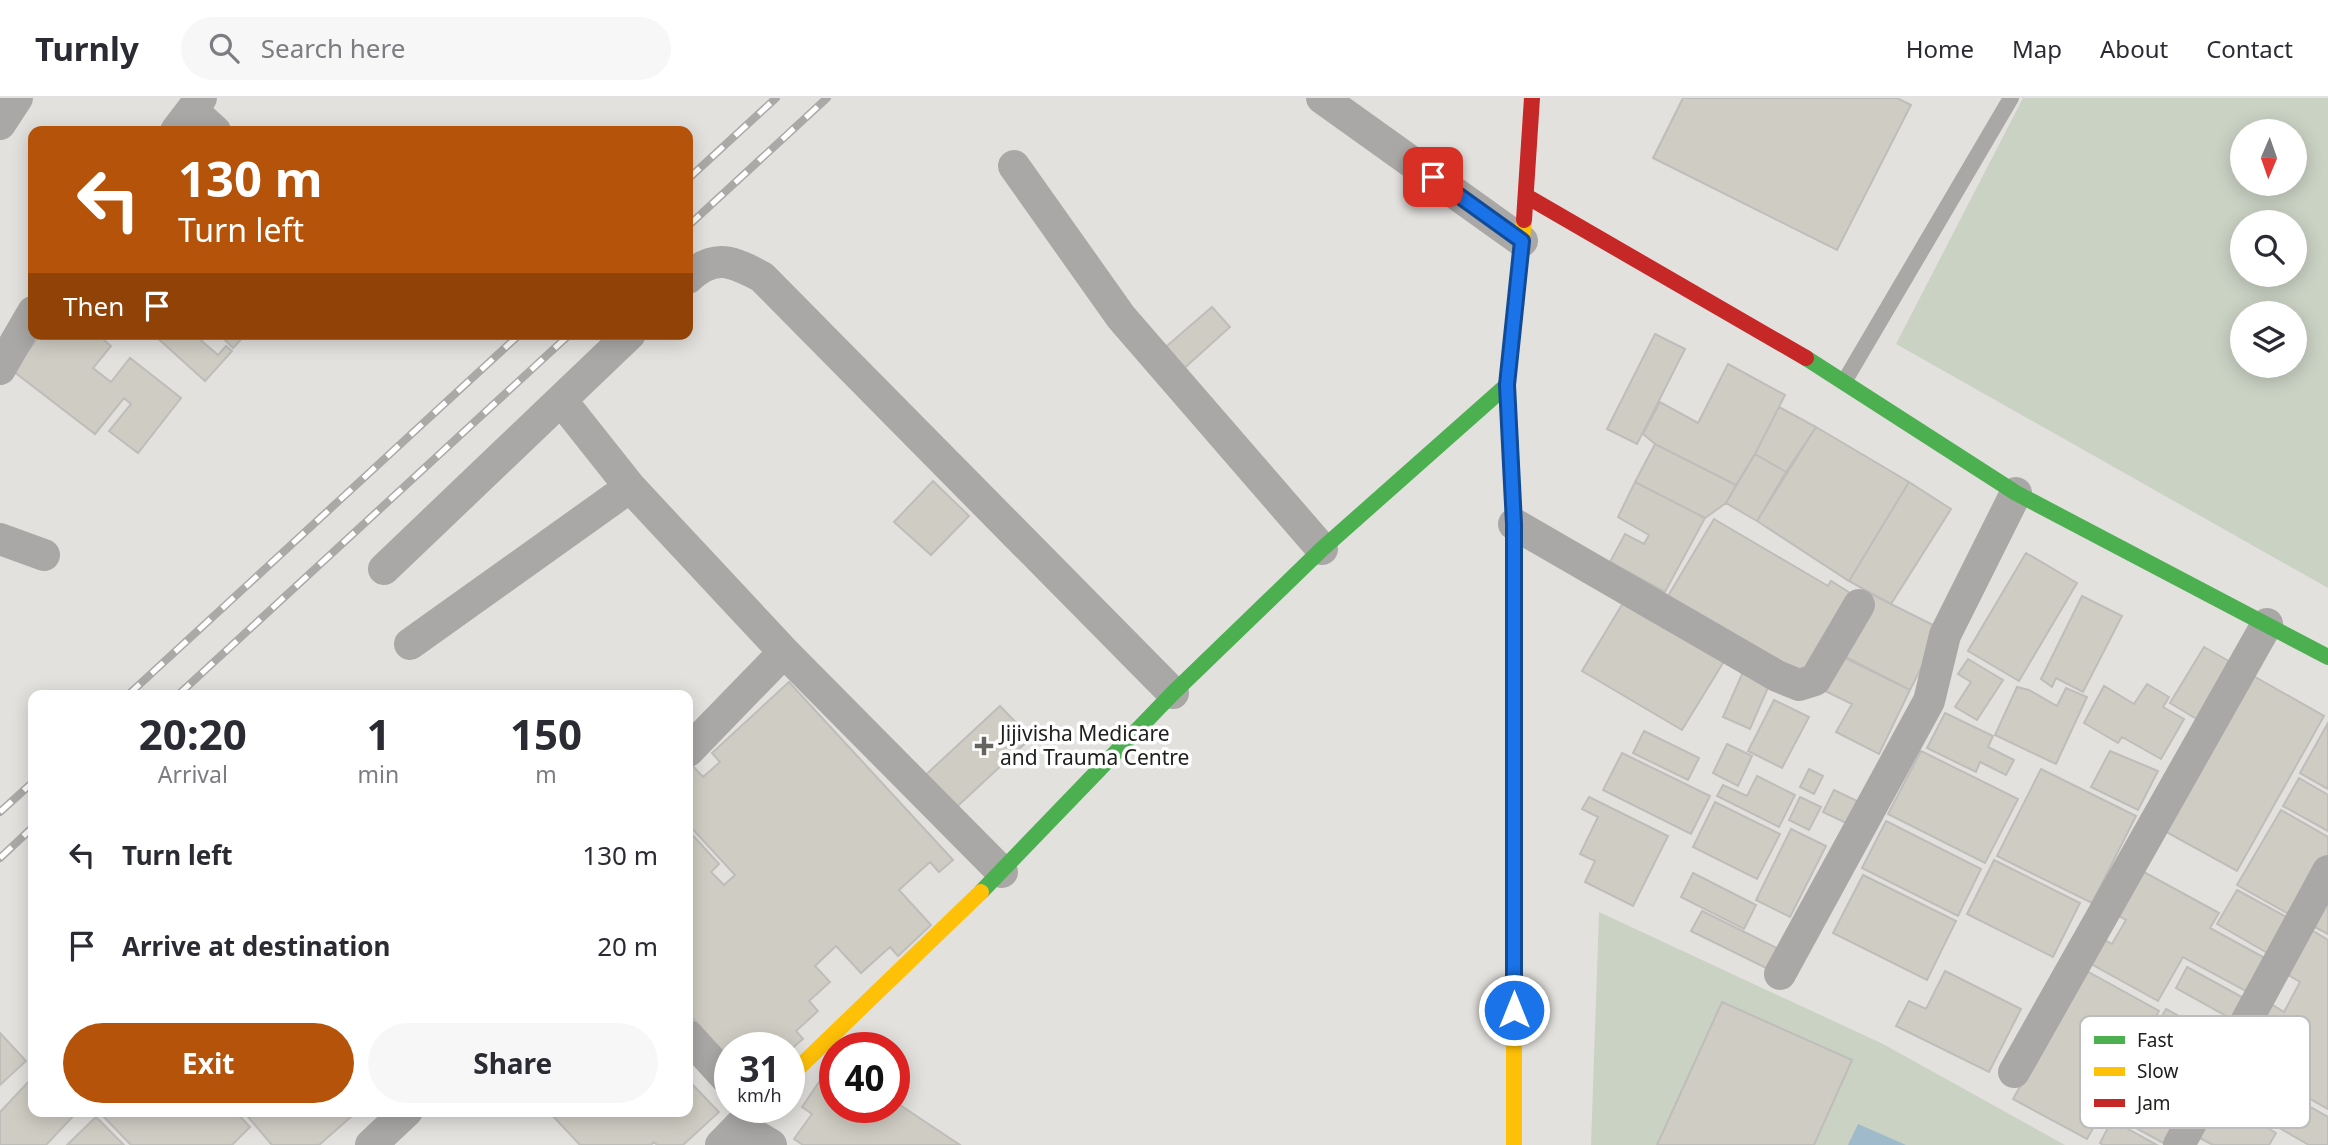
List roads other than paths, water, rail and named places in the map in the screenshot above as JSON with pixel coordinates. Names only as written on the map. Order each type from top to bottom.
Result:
[{"type":"street","points":[[0,124],[17,98]]},
{"type":"street","points":[[1322,98],[1522,241]]},
{"type":"street","points":[[1514,1145],[1514,524],[1507,385],[1526,196],[1532,98]]},
{"type":"street","points":[[1014,166],[1121,317],[1322,549]]},
{"type":"street","points":[[1526,196],[1811,361],[2016,493],[2328,657]]},
{"type":"street","points":[[693,273],[718,262],[735,263],[762,277],[1173,693]]},
{"type":"street","points":[[0,369],[28,321]]},
{"type":"street","points":[[384,569],[624,340]]},
{"type":"street","points":[[805,1062],[1002,872],[1173,693],[1322,549],[1507,385]]},
{"type":"street","points":[[561,400],[630,487],[784,652],[1002,872]]},
{"type":"street","points":[[410,644],[630,487]]},
{"type":"street","points":[[1780,974],[1929,701],[1945,635],[2016,493]]},
{"type":"street","points":[[1514,524],[1765,669],[1799,685],[1815,680],[1859,605]]},
{"type":"street","points":[[0,539],[44,555]]},
{"type":"street","points":[[2014,1072],[2267,624]]},
{"type":"street","points":[[693,746],[784,652]]},
{"type":"street","points":[[2249,1016],[2328,871]]},
{"type":"street","points":[[693,1041],[714,1064]]},
{"type":"street","points":[[370,1145],[400,1117]]},
{"type":"street","points":[[749,1123],[771,1145]]},
{"type":"street","points":[[2179,1145],[2188,1128]]},
{"type":"lane","points":[[1844,382],[2011,98]]},
{"type":"water","points":[[1858,1124],[1906,1145],[1848,1145]]},
{"type":"railway","points":[[693,174],[776,98]]},
{"type":"railway","points":[[693,221],[827,98]]},
{"type":"railway","points":[[133,690],[513,340]]},
{"type":"railway","points":[[183,690],[563,340]]},
{"type":"railway","points":[[0,812],[28,787]]},
{"type":"railway","points":[[0,858],[28,832]]},
{"type":"place","name":"Jijivisha Medicare and Trauma Centre","points":[[984,746]]}]
